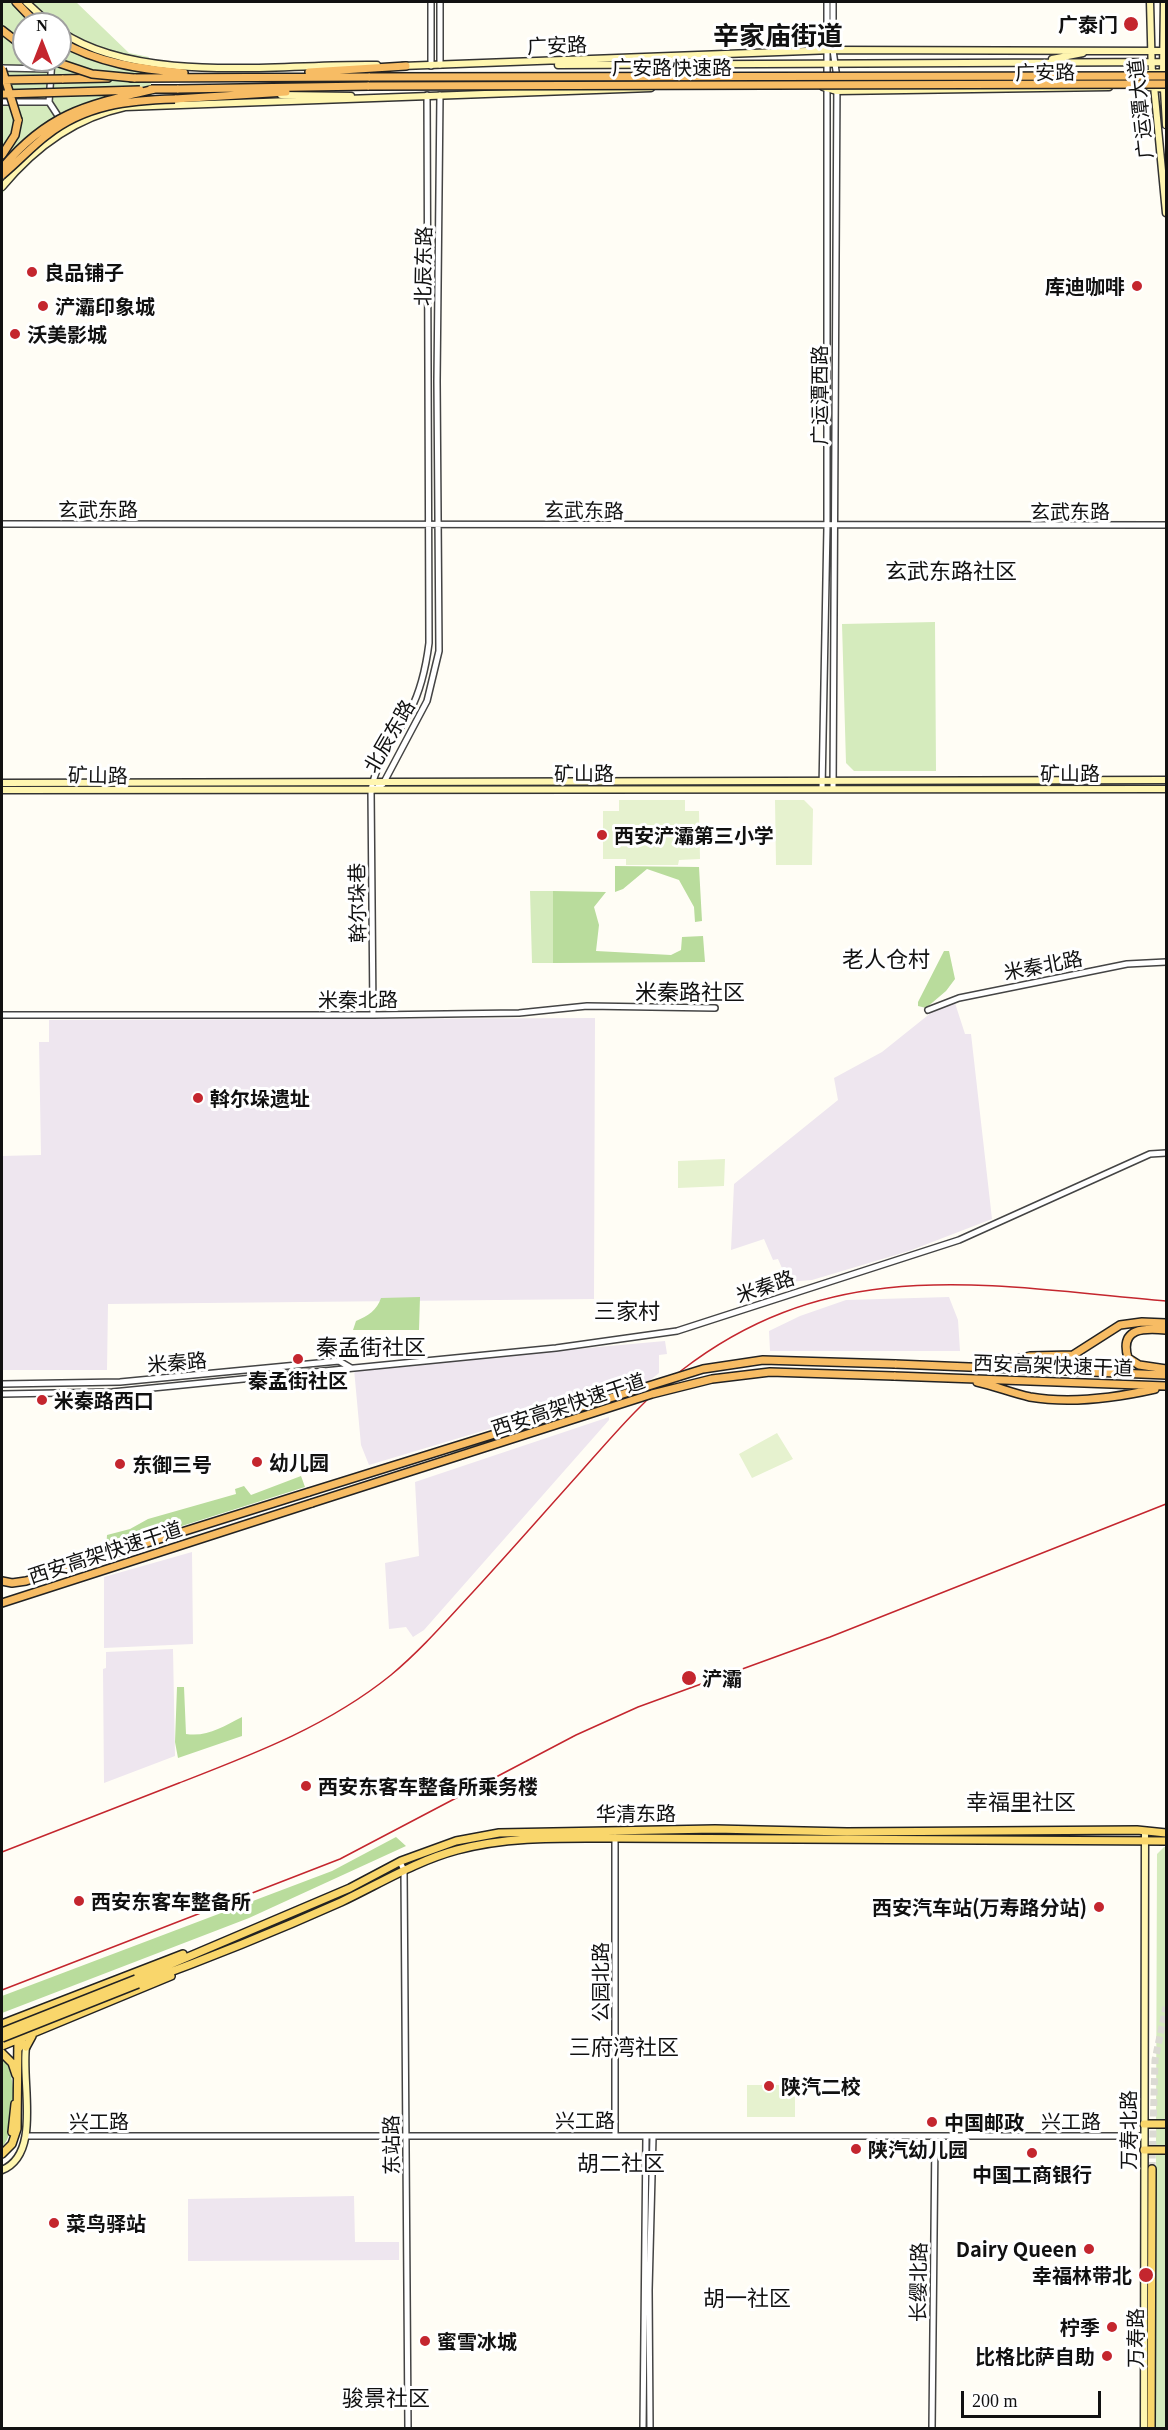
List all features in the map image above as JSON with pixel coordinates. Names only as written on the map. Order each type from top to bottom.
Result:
[{"type":"highway","points":[[72,46],[76,50],[106,60],[177,75]]},
{"type":"highway","points":[[274,76],[406,66]]},
{"type":"highway","points":[[72,67],[92,74],[134,78]]},
{"type":"highway","points":[[2,69],[18,120],[15,135],[2,155]]},
{"type":"highway","name":"广安路快速路","points":[[177,75],[218,77],[1165,73]]},
{"type":"highway","points":[[2,80],[177,75]]},
{"type":"highway","name":"广安路快速路","points":[[155,89],[369,86],[1166,87]]},
{"type":"highway","points":[[2,175],[47,135],[86,112],[120,103],[238,97],[332,87]]},
{"type":"highway","points":[[2,94],[155,89]]},
{"type":"highway","points":[[2,168],[20,145],[41,128],[71,113],[155,89]]},
{"type":"highway","points":[[981,1367],[1030,1356],[1073,1355],[1120,1325],[1142,1322],[1167,1323]]},
{"type":"highway","points":[[1167,1330],[1142,1329],[1130,1336],[1126,1347],[1128,1358],[1144,1366],[1167,1369]]},
{"type":"highway","name":"西安高架快速干道","points":[[2,1581],[12,1583],[26,1581],[703,1369],[745,1362],[781,1360],[1167,1375]]},
{"type":"highway","name":"西安高架快速干道","points":[[2,1603],[652,1394],[712,1379],[770,1372],[1166,1386]]},
{"type":"highway","points":[[960,1378],[1031,1397],[1050,1398],[1099,1399],[1166,1386]]},
{"type":"main road","name":"广运潭大道","points":[[1150,2],[1151,73],[1155,87],[1167,213]]},
{"type":"main road","name":"广运潭大道","points":[[1164,2],[1167,126]]},
{"type":"main road","name":"广安路","points":[[72,40],[104,53],[158,64],[440,66],[830,50],[1165,51]]},
{"type":"main road","points":[[1040,62],[1095,50]]},
{"type":"main road","points":[[506,63],[574,65],[1165,62]]},
{"type":"main road","points":[[549,93],[671,79],[1165,73]]},
{"type":"main road","name":"广安路","points":[[2,187],[34,153],[66,128],[100,112],[124,107],[663,88],[828,87],[837,91],[1166,87]]},
{"type":"main road","points":[[238,97],[311,94],[364,97]]},
{"type":"main road","name":"矿山路","points":[[833,786],[1167,780]]},
{"type":"main road","name":"矿山路","points":[[2,783],[372,787],[383,784],[822,786]]},
{"type":"main road","name":"矿山路","points":[[2,790],[822,786],[1166,789]]},
{"type":"main road","name":"华清东路","points":[[137,1982],[203,1961],[343,1901],[435,1857],[476,1845],[524,1838],[715,1828],[847,1832],[1145,1831],[1167,1833]]},
{"type":"main road","name":"华清东路","points":[[137,1982],[214,1944],[340,1892],[400,1862],[447,1844],[514,1831],[1167,1841]]},
{"type":"main road","name":"万寿北路","points":[[1144,2428],[1145,1831]]},
{"type":"main road","points":[[2,2024],[164,1960],[214,1944]]},
{"type":"main road","points":[[2,2152],[9,2147],[16,2132],[16,2077],[25,2044],[41,2031],[160,1982],[203,1961]]},
{"type":"main road","points":[[2,2032],[137,1982]]},
{"type":"main road","points":[[2,2038],[137,1982]]},
{"type":"main road","points":[[2,2170],[21,2154],[26,2136],[25,2044],[21,2016]]},
{"type":"main road","points":[[13,2019],[19,2039],[25,2044]]},
{"type":"main road","points":[[2,2046],[19,2039]]},
{"type":"main road","points":[[2,2053],[12,2063],[16,2077]]},
{"type":"main road","points":[[1144,2124],[1167,2124]]},
{"type":"main road","points":[[1144,2150],[1167,2150]]},
{"type":"main road","name":"万寿路","points":[[1151,2428],[1152,2169]]},
{"type":"main road","points":[[1144,2373],[1152,2398]]},
{"type":"street","points":[[431,2],[431,66]]},
{"type":"street","points":[[440,2],[440,66]]},
{"type":"street","name":"广运潭西路","points":[[827,2],[830,50],[828,87],[833,786]]},
{"type":"street","name":"广运潭西路","points":[[830,50],[833,2]]},
{"type":"street","name":"广运潭西路","points":[[822,786],[831,527],[837,91],[837,78],[830,62]]},
{"type":"street","points":[[50,72],[49,102],[66,128]]},
{"type":"street","name":"北辰东路","points":[[372,787],[411,709],[424,674],[429,644],[427,95]]},
{"type":"street","name":"北辰东路","points":[[383,784],[427,701],[435,675],[439,636],[437,381],[440,95]]},
{"type":"street","points":[[2,102],[49,102]]},
{"type":"street","name":"玄武东路","points":[[2,524],[439,523],[831,527],[1167,525]]},
{"type":"street","name":"幹尔垛巷","points":[[372,787],[373,1015]]},
{"type":"street","name":"米秦北路","points":[[928,1010],[959,998],[1127,964],[1167,962]]},
{"type":"street","name":"米秦北路","points":[[2,1015],[373,1015],[519,1013],[587,1006],[715,1008]]},
{"type":"street","name":"米秦路","points":[[2,1394],[112,1392],[556,1348],[679,1330],[959,1240],[1150,1154],[1167,1153]]},
{"type":"street","name":"米秦路","points":[[2,1384],[104,1383],[339,1361],[352,1368]]},
{"type":"street","points":[[303,1365],[303,1373]]},
{"type":"street","name":"公园北路","points":[[615,1834],[615,2135]]},
{"type":"street","name":"东站路","points":[[400,1862],[404,1870],[408,2428]]},
{"type":"street","name":"兴工路","points":[[26,2136],[1144,2136]]},
{"type":"street","name":"长缨北路","points":[[932,2428],[935,2136]]},
{"type":"street","points":[[643,2428],[649,2137]]},
{"type":"street","points":[[649,2137],[650,2428]]},
{"type":"shaded area","points":[[955,1003],[965,1034],[971,1034],[992,1219],[909,1251],[812,1280],[788,1282],[778,1259],[773,1260],[764,1239],[731,1250],[734,1184],[838,1100],[834,1078],[882,1052],[932,1012]]},
{"type":"shaded area","points":[[595,1018],[594,1299],[108,1304],[107,1370],[2,1370],[2,1156],[41,1155],[39,1042],[49,1042],[49,1020]]},
{"type":"shaded area","points":[[949,1297],[958,1320],[960,1351],[770,1351],[769,1331],[800,1316],[846,1300]]},
{"type":"shaded area","points":[[665,1341],[667,1354],[659,1355],[659,1373],[649,1381],[369,1465],[361,1445],[354,1369]]},
{"type":"shaded area","points":[[609,1417],[609,1420],[424,1630],[413,1637],[406,1627],[389,1629],[385,1563],[419,1556],[415,1482]]},
{"type":"shaded area","points":[[192,1552],[193,1644],[104,1648],[104,1577]]},
{"type":"shaded area","points":[[173,1649],[175,1756],[104,1783],[103,1669],[106,1668],[106,1652]]},
{"type":"shaded area","points":[[354,2196],[355,2242],[399,2242],[399,2260],[188,2261],[188,2199]]},
{"type":"green space","points":[[2,2],[76,2],[129,53],[149,57],[153,107],[125,110],[87,122],[55,142],[2,194]]},
{"type":"green space","points":[[935,622],[936,771],[854,771],[846,763],[842,624]]},
{"type":"green space","points":[[619,800],[685,800],[685,811],[699,811],[700,859],[679,860],[678,865],[626,865],[626,859],[603,859],[603,811],[619,811]]},
{"type":"green space","points":[[775,800],[804,800],[813,809],[812,865],[776,865]]},
{"type":"green space","points":[[615,866],[699,867],[702,921],[695,922],[694,907],[679,880],[647,869],[623,889],[615,892]]},
{"type":"green space","points":[[530,891],[553,891],[553,963],[532,963]]},
{"type":"green space","points":[[553,891],[606,892],[594,907],[599,925],[596,951],[671,955],[681,950],[682,937],[703,936],[705,962],[553,963]]},
{"type":"green space","points":[[944,951],[949,951],[955,979],[946,991],[926,1008],[918,1006],[918,1002]]},
{"type":"green space","points":[[725,1159],[724,1186],[678,1188],[678,1161]]},
{"type":"green space","points":[[420,1297],[419,1330],[353,1330],[356,1321],[372,1312],[381,1298]]},
{"type":"green space","points":[[777,1433],[793,1459],[752,1478],[739,1454]]},
{"type":"green space","points":[[301,1476],[305,1487],[106,1550],[107,1535],[130,1529],[148,1519],[236,1494],[235,1489],[244,1486],[251,1495]]},
{"type":"green space","points":[[177,1687],[184,1687],[186,1734],[208,1733],[242,1717],[242,1736],[178,1758],[175,1742]]},
{"type":"green space","points":[[396,1837],[406,1846],[249,1918],[2,2013],[2,1996],[332,1871]]},
{"type":"green space","points":[[1166,1847],[1166,2428],[1155,2428],[1157,1854]]},
{"type":"green space","points":[[2,2058],[11,2075],[14,2102],[11,2129],[2,2147]]},
{"type":"green space","points":[[747,2085],[795,2085],[795,2117],[747,2117]]},
{"type":"tunnel","points":[[1152,2169],[1155,2060],[1166,2007]]},
{"type":"railway","points":[[2,1852],[262,1750],[316,1724],[367,1693],[391,1675],[433,1635],[640,1407],[682,1370],[740,1333],[797,1307],[856,1292],[915,1286],[976,1285],[1166,1301]]},
{"type":"railway","points":[[2,1990],[340,1859],[576,1735],[638,1707],[830,1637],[1166,1504]]},
{"type":"place","name":"广泰门","points":[[1131,24]]},
{"type":"place","name":"良品铺子","points":[[32,272]]},
{"type":"place","name":"库迪咖啡","points":[[1137,286]]},
{"type":"place","name":"浐灞印象城","points":[[43,306]]},
{"type":"place","name":"沃美影城","points":[[15,334]]},
{"type":"place","name":"西安浐灞第三小学","points":[[602,835]]},
{"type":"place","name":"斡尔垛遗址","points":[[198,1098]]},
{"type":"place","name":"秦孟街社区","points":[[298,1359]]},
{"type":"place","name":"米秦路西口","points":[[42,1400]]},
{"type":"place","name":"幼儿园","points":[[257,1462]]},
{"type":"place","name":"东御三号","points":[[120,1464]]},
{"type":"place","name":"浐灞","points":[[689,1678]]},
{"type":"place","name":"西安东客车整备所乘务楼","points":[[306,1786]]},
{"type":"place","name":"西安东客车整备所","points":[[79,1901]]},
{"type":"place","name":"西安汽车站(万寿路分站)","points":[[1099,1907]]},
{"type":"place","name":"陕汽二校","points":[[769,2086]]},
{"type":"place","name":"中国邮政","points":[[932,2122]]},
{"type":"place","name":"陕汽幼儿园","points":[[856,2149]]},
{"type":"place","name":"中国工商银行","points":[[1032,2153]]},
{"type":"place","name":"菜鸟驿站","points":[[54,2223]]},
{"type":"place","name":"Dairy Queen","points":[[1089,2249]]},
{"type":"place","name":"幸福林带北","points":[[1146,2275]]},
{"type":"place","name":"柠季","points":[[1112,2327]]},
{"type":"place","name":"蜜雪冰城","points":[[425,2341]]},
{"type":"place","name":"比格比萨自助","points":[[1107,2356]]},
{"type":"district","name":"辛家庙街道","points":[[778,35]]},
{"type":"district","name":"玄武东路社区","points":[[951,571]]},
{"type":"district","name":"老人仓村","points":[[886,959]]},
{"type":"district","name":"米秦路社区","points":[[690,992]]},
{"type":"district","name":"三家村","points":[[627,1311]]},
{"type":"district","name":"秦孟街社区","points":[[371,1347]]},
{"type":"district","name":"幸福里社区","points":[[1021,1802]]},
{"type":"district","name":"三府湾社区","points":[[624,2047]]},
{"type":"district","name":"胡二社区","points":[[621,2163]]},
{"type":"district","name":"胡一社区","points":[[747,2298]]},
{"type":"district","name":"骏景社区","points":[[386,2398]]}]
